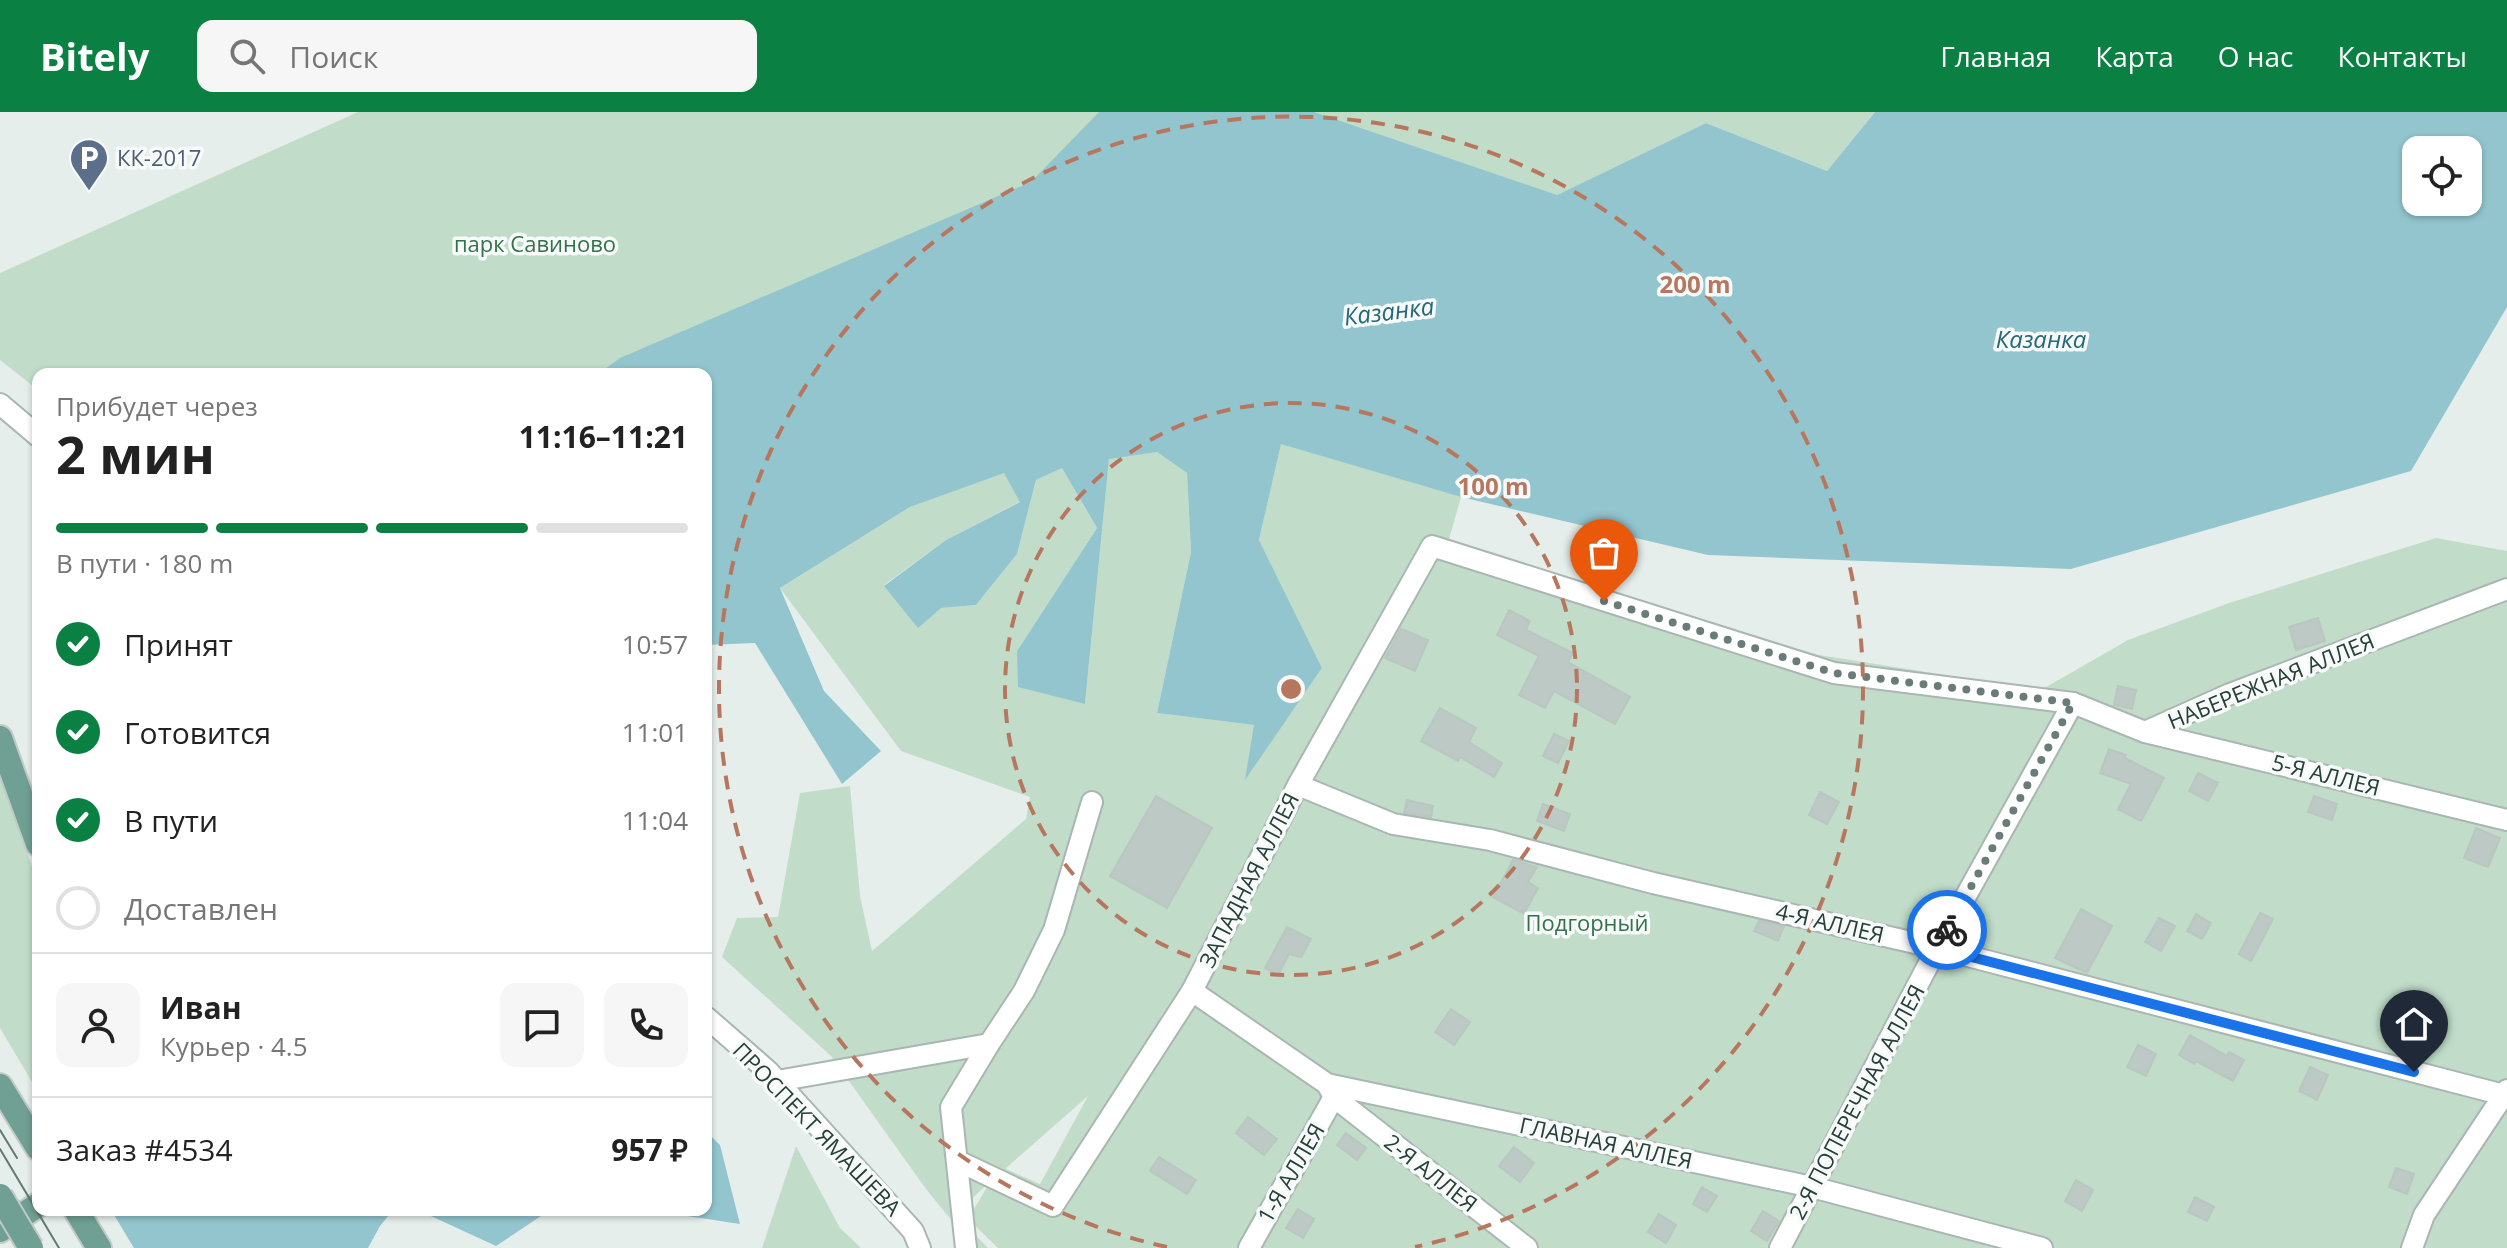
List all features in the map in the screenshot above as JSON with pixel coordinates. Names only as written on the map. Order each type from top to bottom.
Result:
[{"type":"main road","points":[[0,738],[32,827]]},
{"type":"main road","points":[[0,1086],[32,1138]]},
{"type":"main road","points":[[0,1196],[31,1248]]},
{"type":"main road","points":[[0,1230],[32,1209]]},
{"type":"main road","points":[[80,1216],[99,1248]]},
{"type":"lane","points":[[0,404],[32,431]]},
{"type":"lane","name":"НАБЕРЕЖНАЯ АЛЛЕЯ","points":[[1432,546],[1834,673],[2073,703],[2145,732],[2230,694],[2507,589]]},
{"type":"lane","name":"ЗАПАДНАЯ АЛЛЕЯ","points":[[958,1161],[1053,1206],[1192,991],[1298,785],[1432,546]]},
{"type":"lane","name":"2-Я ПОПЕРЕЧНАЯ АЛЛЕЯ","points":[[1780,1248],[1937,948],[2073,703]]},
{"type":"lane","name":"5-Я АЛЛЕЯ","points":[[2145,732],[2507,820]]},
{"type":"lane","name":"4-Я АЛЛЕЯ","points":[[1298,785],[1393,824],[1490,840],[1653,883],[1937,948],[2505,1092]]},
{"type":"lane","points":[[966,1248],[951,1107],[1024,991],[1054,930],[1092,802]]},
{"type":"lane","name":"ГЛАВНАЯ АЛЛЕЯ","points":[[1192,991],[1331,1090],[1812,1187],[2042,1248]]},
{"type":"lane","name":"ПРОСПЕКТ ЯМАШЕВА","points":[[712,1022],[777,1081],[913,1231],[920,1248]]},
{"type":"lane","points":[[777,1081],[989,1044]]},
{"type":"lane","name":"1-Я АЛЛЕЯ","points":[[1249,1248],[1331,1090]]},
{"type":"lane","name":"2-Я АЛЛЕЯ","points":[[1331,1090],[1527,1248]]},
{"type":"lane","points":[[2412,1248],[2424,1215],[2505,1092]]},
{"type":"lane","points":[[958,1161],[983,1248]]},
{"type":"green space","name":"парк Савиново","points":[[358,112],[1875,112],[1827,171],[1706,123],[1557,195],[668,368],[32,368],[32,385],[0,360],[0,273]]},
{"type":"green space","name":"Подгорный","points":[[1281,443],[1461,497],[1448,543],[1819,655],[2041,690],[2128,640],[2229,603],[2436,538],[2507,551],[2507,1248],[998,1248],[968,1219],[990,1182],[967,1203],[961,1220],[988,1248],[974,1248],[926,1189],[831,1056],[722,957],[737,918],[778,917],[800,793],[850,786],[860,896],[872,951],[1026,819],[1030,797],[901,751],[780,588],[910,507],[1004,472],[1021,501],[946,540],[884,585],[940,608],[976,605],[1017,554],[1036,480],[1062,468],[1097,528],[1017,651],[1085,704],[1109,458],[1157,452],[1187,473],[1191,552],[1157,713],[1255,725],[1246,778],[1322,668],[1259,540]],"holes":[[[1088,1096],[1040,1184],[1006,1168]]]},
{"type":"green space","points":[[0,776],[32,866],[32,1082],[0,1028]]},
{"type":"green space","points":[[796,1146],[840,1228],[861,1248],[762,1248]]},
{"type":"water","name":"Казанка","points":[[1099,112],[1314,112],[1557,195],[1706,123],[1827,171],[1875,112],[2507,112],[2507,307],[2411,471],[2071,569],[1708,555],[1461,497],[1281,444],[1259,540],[1322,668],[1245,780],[1254,725],[1157,713],[1191,552],[1187,473],[1157,452],[1109,459],[1085,704],[1018,687],[1017,651],[1097,528],[1062,468],[1036,480],[1017,554],[976,605],[941,608],[918,628],[884,586],[946,540],[1020,502],[1004,473],[910,507],[780,588],[824,691],[881,751],[842,784],[755,643],[712,645],[712,368],[606,368],[620,358],[1031,182]]},
{"type":"water","points":[[712,1137],[720,1145],[740,1224],[687,1216],[712,1216]]},
{"type":"water","points":[[83,1216],[388,1216],[368,1248],[32,1248]]},
{"type":"water","points":[[431,1216],[541,1216],[496,1246]]},
{"type":"pier","points":[[75,1216],[115,1216],[134,1248],[28,1248]]},
{"type":"building","points":[[1509,610],[1530,621],[1526,630],[1573,653],[1568,662],[1630,697],[1615,724],[1554,691],[1545,708],[1519,695],[1539,656],[1497,635]]},
{"type":"building","points":[[2318,618],[2325,641],[2296,650],[2289,627]]},
{"type":"building","points":[[1401,629],[1428,640],[1415,671],[1385,658]]},
{"type":"building","points":[[2118,686],[2136,690],[2132,709],[2114,705]]},
{"type":"building","points":[[1440,708],[1476,728],[1469,742],[1502,763],[1494,777],[1460,757],[1458,761],[1421,741]]},
{"type":"building","points":[[1554,734],[1569,741],[1558,763],[1543,756]]},
{"type":"building","points":[[2109,749],[2126,755],[2125,758],[2164,778],[2141,821],[2118,809],[2131,784],[2100,773]]},
{"type":"building","points":[[2198,773],[2218,783],[2208,801],[2189,791]]},
{"type":"building","points":[[1820,792],[1839,802],[1827,824],[1809,815]]},
{"type":"building","points":[[1156,796],[1212,828],[1167,908],[1110,876]]},
{"type":"building","points":[[2314,796],[2337,804],[2332,820],[2308,812]]},
{"type":"building","points":[[1407,800],[1433,806],[1431,817],[1404,813]]},
{"type":"building","points":[[1543,804],[1570,814],[1564,831],[1537,821]]},
{"type":"building","points":[[2476,828],[2500,838],[2488,867],[2464,858]]},
{"type":"building","points":[[1513,860],[1537,867],[1528,882],[1538,888],[1524,914],[1493,897]]},
{"type":"building","points":[[2081,909],[2112,926],[2087,973],[2055,958]]},
{"type":"building","points":[[2260,913],[2273,919],[2251,961],[2239,954]]},
{"type":"building","points":[[2196,914],[2211,923],[2202,939],[2187,931]]},
{"type":"building","points":[[2159,918],[2175,926],[2161,951],[2145,942]]},
{"type":"building","points":[[1759,921],[1784,926],[1778,941],[1754,931]]},
{"type":"building","points":[[1287,927],[1311,939],[1301,957],[1289,954],[1278,975],[1265,968]]},
{"type":"building","points":[[1451,1009],[1470,1022],[1454,1045],[1435,1032]]},
{"type":"building","points":[[2190,1035],[2227,1056],[2229,1052],[2244,1060],[2233,1081],[2179,1055]]},
{"type":"building","points":[[2138,1045],[2156,1054],[2146,1076],[2127,1067]]},
{"type":"building","points":[[2310,1067],[2328,1075],[2317,1100],[2299,1091]]},
{"type":"building","points":[[1248,1117],[1277,1139],[1264,1155],[1236,1133]]},
{"type":"building","points":[[1346,1133],[1366,1148],[1357,1160],[1337,1145]]},
{"type":"building","points":[[1514,1147],[1534,1163],[1520,1182],[1499,1166]]},
{"type":"building","points":[[1159,1157],[1196,1180],[1187,1194],[1150,1171]]},
{"type":"building","points":[[2396,1168],[2414,1174],[2407,1194],[2389,1187]]},
{"type":"building","points":[[2076,1180],[2093,1190],[2082,1211],[2065,1201]]},
{"type":"building","points":[[1702,1187],[1717,1196],[1707,1212],[1693,1204]]},
{"type":"building","points":[[2195,1197],[2214,1207],[2207,1221],[2188,1212]]},
{"type":"building","points":[[1298,1209],[1314,1219],[1303,1238],[1286,1228]]},
{"type":"building","points":[[1763,1211],[1779,1221],[1767,1241],[1751,1231]]},
{"type":"building","points":[[1659,1214],[1676,1225],[1666,1243],[1648,1232]]},
{"type":"tram line","points":[[0,1130],[17,1158]]},
{"type":"tram line","points":[[0,1149],[32,1203]]},
{"type":"tram line","points":[[40,1216],[59,1248]]},
{"type":"way so far","points":[[1604,601],[1834,673],[2073,703],[1947,930]]},
{"type":"place","name":"КК-2017","points":[[89,192]]},
{"type":"route","points":[[1947,930],[1937,948],[2414,1072]]}]
